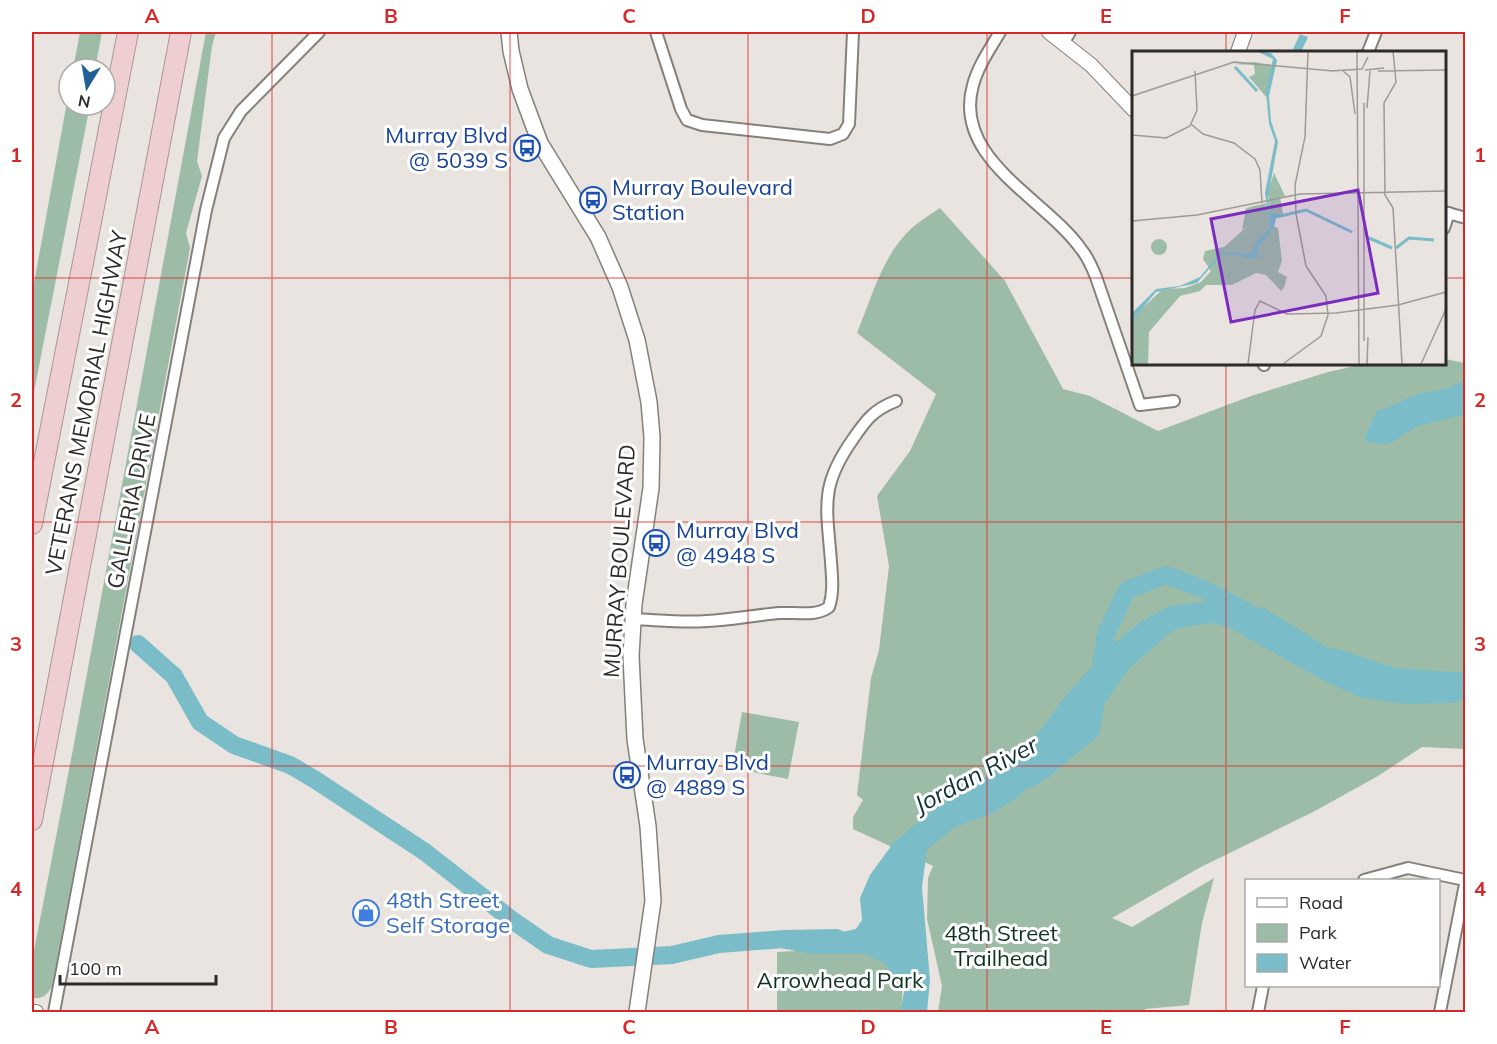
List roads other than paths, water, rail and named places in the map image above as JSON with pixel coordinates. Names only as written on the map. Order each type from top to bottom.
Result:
[{"type":"highway","name":"VETERANS MEMORIAL HIGHWAY","points":[[32,524],[128,32]]},
{"type":"highway","name":"VETERANS MEMORIAL HIGHWAY","points":[[32,820],[181,32]]},
{"type":"main road","name":"MURRAY BOULEVARD","points":[[509,32],[515,70],[528,114],[540,143],[598,237],[620,287],[641,356],[649,402],[652,463],[649,507],[633,619],[631,656],[635,739],[652,872],[653,901],[638,1012]]},
{"type":"street","name":"GALLERIA DRIVE","points":[[54,1012],[206,210],[224,138],[241,111],[319,32]]},
{"type":"street","points":[[656,32],[681,109],[687,120],[702,125],[830,139],[843,134],[849,124],[853,32]]},
{"type":"street","points":[[1000,32],[978,69],[971,93],[970,117],[980,145],[994,164],[1075,240],[1087,257],[1140,405],[1174,401]]},
{"type":"street","points":[[1049,32],[1067,37],[1132,108]]},
{"type":"street","points":[[1238,51],[1245,32]]},
{"type":"street","points":[[1368,51],[1376,32]]},
{"type":"street","points":[[1447,212],[1466,218]]},
{"type":"street","points":[[633,619],[709,621],[779,613],[823,612],[829,607],[833,588],[827,504],[830,480],[839,459],[869,415],[882,406],[896,401]]},
{"type":"street","points":[[1368,879],[1408,868],[1465,879],[1440,1012]]},
{"type":"street","points":[[1258,1012],[1263,987]]},
{"type":"water","points":[[1300,34],[1308,37],[1301,51],[1293,49]]},
{"type":"water","points":[[1465,380],[1465,414],[1420,426],[1390,443],[1365,441],[1366,433],[1376,412],[1421,393],[1446,389]]},
{"type":"water","points":[[1216,600],[1266,609],[1360,668],[1413,679],[1451,675],[1465,670],[1465,699],[1452,703],[1405,704],[1362,698],[1326,682],[1230,628],[1213,623],[1172,631],[1129,669],[1101,709],[1020,796],[993,813],[955,827],[927,849],[922,887],[930,980],[927,1012],[900,1012],[905,987],[885,964],[866,954],[813,954],[780,948],[804,940],[856,929],[862,920],[860,898],[870,875],[894,842],[937,807],[974,787],[1009,760],[1039,732],[1067,694],[1111,646],[1142,621],[1170,606]]},
{"type":"waterway","name":"Jordan River","points":[[1029,779],[1091,730],[1106,634],[1127,590],[1166,575],[1205,590],[1250,613]]},
{"type":"waterway","points":[[138,644],[174,676],[200,722],[234,745],[290,765],[314,779],[425,852],[548,945],[591,959],[672,955],[719,944],[837,938]]},
{"type":"waterway","name":"Jordan River","points":[[1333,657],[1394,677],[1466,682]]},
{"type":"place","name":"Murray Blvd @ 5039 S","points":[[527,148]]},
{"type":"place","name":"Murray Boulevard Station","points":[[593,200]]},
{"type":"place","name":"Murray Blvd @ 4948 S","points":[[656,543]]},
{"type":"place","name":"Murray Blvd @ 4889 S","points":[[627,775]]},
{"type":"place","name":"48th Street Self Storage","points":[[366,913]]},
{"type":"park label","name":"48th Street Trailhead","points":[[1001,946]]},
{"type":"park label","name":"Arrowhead Park","points":[[840,980]]}]
